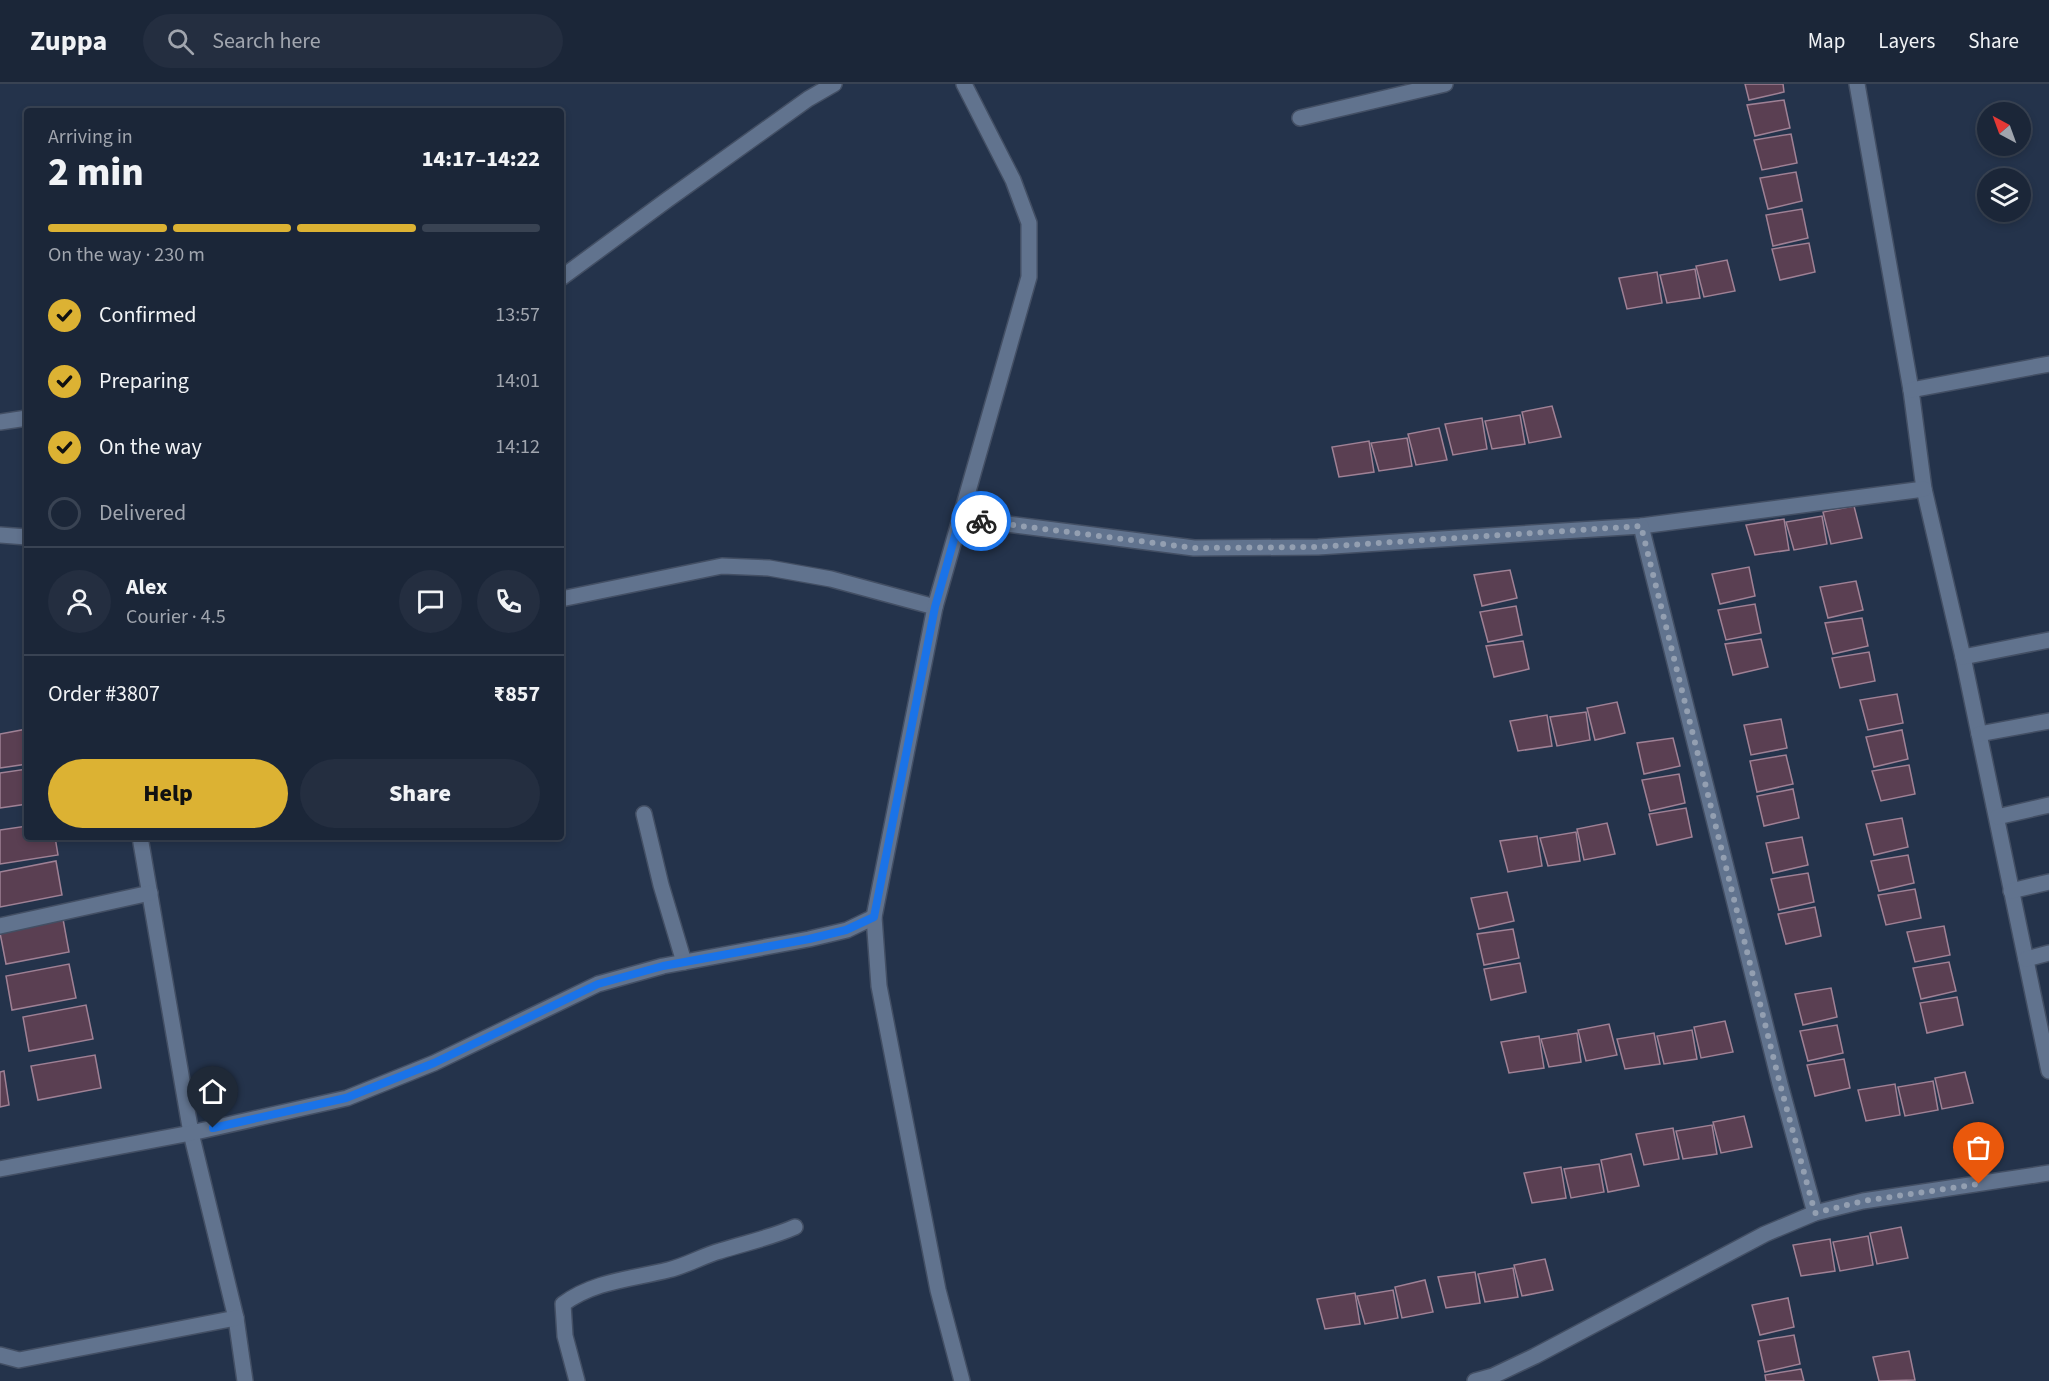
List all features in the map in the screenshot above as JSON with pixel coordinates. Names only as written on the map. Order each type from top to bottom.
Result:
[{"type":"street","points":[[564,276],[808,99],[834,84]]},
{"type":"street","points":[[962,1381],[938,1290],[879,987],[874,917],[935,607],[1029,277],[1029,223],[1013,180],[964,84]]},
{"type":"street","points":[[1300,118],[1445,84]]},
{"type":"street","points":[[1857,84],[1911,390],[1924,489],[1963,657],[2048,1066]]},
{"type":"street","points":[[1911,390],[2049,364]]},
{"type":"street","points":[[0,422],[24,418]]},
{"type":"street","points":[[960,518],[1194,548],[1318,547],[1641,526],[1924,489]]},
{"type":"street","points":[[1641,526],[1780,1084],[1815,1213]]},
{"type":"street","points":[[0,535],[24,537]]},
{"type":"street","points":[[564,598],[722,566],[769,568],[831,579],[935,607]]},
{"type":"street","points":[[1963,657],[2049,640]]},
{"type":"street","points":[[1979,734],[2049,721]]},
{"type":"street","points":[[1997,817],[2049,805]]},
{"type":"street","points":[[644,814],[661,885],[684,962]]},
{"type":"street","points":[[141,840],[191,1133],[236,1318],[245,1381]]},
{"type":"street","points":[[2011,891],[2049,882]]},
{"type":"street","points":[[0,926],[150,892]]},
{"type":"street","points":[[0,1169],[191,1133],[346,1098],[434,1063],[598,984],[684,962],[809,939],[846,930],[874,917]]},
{"type":"street","points":[[2026,959],[2049,953]]},
{"type":"street","points":[[1475,1381],[1493,1376],[1535,1356],[1765,1234],[1815,1213],[1863,1201],[2049,1173]]},
{"type":"street","points":[[577,1381],[565,1336],[563,1304],[578,1293],[621,1279],[670,1270],[718,1252],[774,1237],[795,1227]]},
{"type":"street","points":[[0,1355],[19,1360],[236,1318]]},
{"type":"building","points":[[1745,84],[1783,84],[1784,92],[1749,100]]},
{"type":"building","points":[[1784,100],[1790,128],[1755,136],[1747,105]]},
{"type":"building","points":[[1791,134],[1797,163],[1762,170],[1754,140]]},
{"type":"building","points":[[1796,172],[1802,201],[1768,209],[1760,178]]},
{"type":"building","points":[[1802,209],[1808,238],[1773,246],[1766,215]]},
{"type":"building","points":[[1809,243],[1815,272],[1780,280],[1772,249]]},
{"type":"building","points":[[1727,260],[1735,291],[1704,297],[1696,266]]},
{"type":"building","points":[[1695,269],[1700,298],[1667,303],[1660,275]]},
{"type":"building","points":[[1657,272],[1662,303],[1627,309],[1619,278]]},
{"type":"building","points":[[1552,406],[1561,437],[1529,443],[1522,412]]},
{"type":"building","points":[[1520,415],[1525,444],[1492,449],[1485,421]]},
{"type":"building","points":[[1482,418],[1487,449],[1453,455],[1445,424]]},
{"type":"building","points":[[1439,428],[1447,460],[1416,465],[1408,434]]},
{"type":"building","points":[[1407,438],[1412,466],[1379,471],[1371,443]]},
{"type":"building","points":[[1369,441],[1374,472],[1339,477],[1332,447]]},
{"type":"building","points":[[1854,506],[1862,538],[1831,544],[1823,512]]},
{"type":"building","points":[[1822,516],[1827,544],[1794,550],[1786,522]]},
{"type":"building","points":[[1784,519],[1789,550],[1755,555],[1746,525]]},
{"type":"building","points":[[1749,567],[1755,596],[1720,604],[1712,574]]},
{"type":"building","points":[[1510,570],[1517,598],[1482,606],[1474,575]]},
{"type":"building","points":[[1856,581],[1863,610],[1828,618],[1820,587]]},
{"type":"building","points":[[1755,604],[1761,633],[1726,640],[1718,610]]},
{"type":"building","points":[[1516,606],[1522,635],[1488,642],[1480,612]]},
{"type":"building","points":[[1862,618],[1868,646],[1833,654],[1825,623]]},
{"type":"building","points":[[1761,639],[1768,667],[1733,675],[1725,644]]},
{"type":"building","points":[[1523,641],[1529,669],[1494,677],[1486,646]]},
{"type":"building","points":[[1869,652],[1875,681],[1840,688],[1832,658]]},
{"type":"building","points":[[1897,694],[1903,723],[1868,730],[1860,700]]},
{"type":"building","points":[[1617,702],[1625,733],[1595,740],[1587,708]]},
{"type":"building","points":[[1586,712],[1590,740],[1557,746],[1550,717]]},
{"type":"building","points":[[1547,715],[1552,746],[1518,751],[1510,721]]},
{"type":"building","points":[[1781,719],[1787,748],[1751,755],[1744,725]]},
{"type":"building","points":[[24,730],[24,764],[0,768],[0,734]]},
{"type":"building","points":[[1902,730],[1908,759],[1874,767],[1866,737]]},
{"type":"building","points":[[1673,738],[1680,766],[1644,774],[1637,743]]},
{"type":"building","points":[[1786,755],[1793,784],[1757,792],[1750,761]]},
{"type":"building","points":[[1909,765],[1915,794],[1881,801],[1872,771]]},
{"type":"building","points":[[24,769],[24,804],[0,808],[0,773]]},
{"type":"building","points":[[1679,774],[1685,803],[1650,811],[1642,780]]},
{"type":"building","points":[[1793,789],[1799,818],[1764,826],[1757,796]]},
{"type":"building","points":[[1686,808],[1692,837],[1657,845],[1649,814]]},
{"type":"building","points":[[1902,818],[1908,847],[1874,855],[1866,824]]},
{"type":"building","points":[[1607,823],[1615,854],[1584,860],[1577,829]]},
{"type":"building","points":[[24,826],[24,840],[56,840],[58,855],[0,864],[0,830]]},
{"type":"building","points":[[1576,832],[1580,861],[1548,866],[1540,838]]},
{"type":"building","points":[[1537,836],[1542,866],[1508,872],[1500,841]]},
{"type":"building","points":[[1802,837],[1808,865],[1773,873],[1766,843]]},
{"type":"building","points":[[1908,855],[1914,883],[1879,891],[1871,861]]},
{"type":"building","points":[[56,861],[62,895],[0,907],[0,872]]},
{"type":"building","points":[[1808,873],[1814,902],[1779,910],[1771,879]]},
{"type":"building","points":[[1915,889],[1921,918],[1886,925],[1878,895]]},
{"type":"building","points":[[1507,892],[1514,921],[1479,929],[1471,898]]},
{"type":"building","points":[[1815,907],[1821,936],[1786,944],[1778,914]]},
{"type":"building","points":[[63,919],[69,952],[6,964],[0,933]]},
{"type":"building","points":[[1944,926],[1950,955],[1915,962],[1907,932]]},
{"type":"building","points":[[1513,929],[1519,958],[1484,965],[1477,934]]},
{"type":"building","points":[[1949,962],[1956,991],[1921,999],[1913,968]]},
{"type":"building","points":[[1520,963],[1526,992],[1491,1000],[1484,969]]},
{"type":"building","points":[[69,964],[76,998],[12,1010],[6,976]]},
{"type":"building","points":[[1831,988],[1837,1017],[1803,1025],[1795,994]]},
{"type":"building","points":[[1957,997],[1963,1025],[1927,1033],[1920,1003]]},
{"type":"building","points":[[86,1005],[93,1039],[29,1051],[23,1017]]},
{"type":"building","points":[[1725,1021],[1733,1052],[1701,1058],[1694,1027]]},
{"type":"building","points":[[1609,1024],[1617,1055],[1586,1061],[1578,1030]]},
{"type":"building","points":[[1837,1025],[1843,1053],[1808,1061],[1800,1031]]},
{"type":"building","points":[[1692,1030],[1697,1059],[1664,1064],[1657,1036]]},
{"type":"building","points":[[1577,1033],[1581,1062],[1549,1067],[1541,1039]]},
{"type":"building","points":[[1654,1033],[1660,1064],[1625,1069],[1617,1039]]},
{"type":"building","points":[[1539,1036],[1544,1068],[1509,1073],[1501,1042]]},
{"type":"building","points":[[95,1055],[101,1088],[38,1100],[31,1066]]},
{"type":"building","points":[[1844,1059],[1850,1088],[1815,1096],[1807,1065]]},
{"type":"building","points":[[4,1071],[9,1105],[0,1107],[0,1072]]},
{"type":"building","points":[[1965,1072],[1973,1103],[1942,1109],[1935,1078]]},
{"type":"building","points":[[1933,1081],[1938,1110],[1905,1116],[1898,1087]]},
{"type":"building","points":[[1895,1084],[1900,1115],[1866,1121],[1858,1090]]},
{"type":"building","points":[[1744,1116],[1752,1147],[1721,1153],[1713,1122]]},
{"type":"building","points":[[1712,1125],[1717,1154],[1683,1159],[1676,1131]]},
{"type":"building","points":[[1673,1128],[1679,1159],[1644,1165],[1636,1134]]},
{"type":"building","points":[[1631,1154],[1639,1186],[1608,1192],[1601,1160]]},
{"type":"building","points":[[1599,1164],[1604,1192],[1571,1198],[1564,1169]]},
{"type":"building","points":[[1561,1167],[1566,1198],[1532,1203],[1524,1173]]},
{"type":"building","points":[[1901,1227],[1908,1258],[1877,1264],[1870,1233]]},
{"type":"building","points":[[1868,1236],[1873,1265],[1840,1271],[1833,1242]]},
{"type":"building","points":[[1830,1239],[1835,1271],[1801,1276],[1793,1245]]},
{"type":"building","points":[[1545,1259],[1553,1290],[1522,1296],[1514,1265]]},
{"type":"building","points":[[1513,1268],[1518,1297],[1485,1302],[1478,1274]]},
{"type":"building","points":[[1475,1272],[1480,1303],[1446,1308],[1438,1277]]},
{"type":"building","points":[[1425,1280],[1433,1312],[1402,1318],[1395,1287]]},
{"type":"building","points":[[1393,1290],[1398,1318],[1365,1324],[1357,1296]]},
{"type":"building","points":[[1355,1293],[1360,1324],[1325,1329],[1317,1299]]},
{"type":"building","points":[[1788,1298],[1794,1327],[1760,1335],[1752,1305]]},
{"type":"building","points":[[1794,1335],[1800,1364],[1765,1372],[1758,1341]]},
{"type":"building","points":[[1909,1351],[1915,1380],[1879,1381],[1873,1357]]},
{"type":"building","points":[[1801,1369],[1804,1381],[1766,1381],[1765,1375]]},
{"type":"way so far","points":[[981,521],[1194,548],[1318,547],[1641,526],[1780,1084],[1815,1213],[1863,1201],[1979,1184]]},
{"type":"route","points":[[213,1128],[346,1098],[434,1063],[598,984],[663,966],[809,939],[846,930],[874,917],[935,607],[960,518],[981,521]]}]
